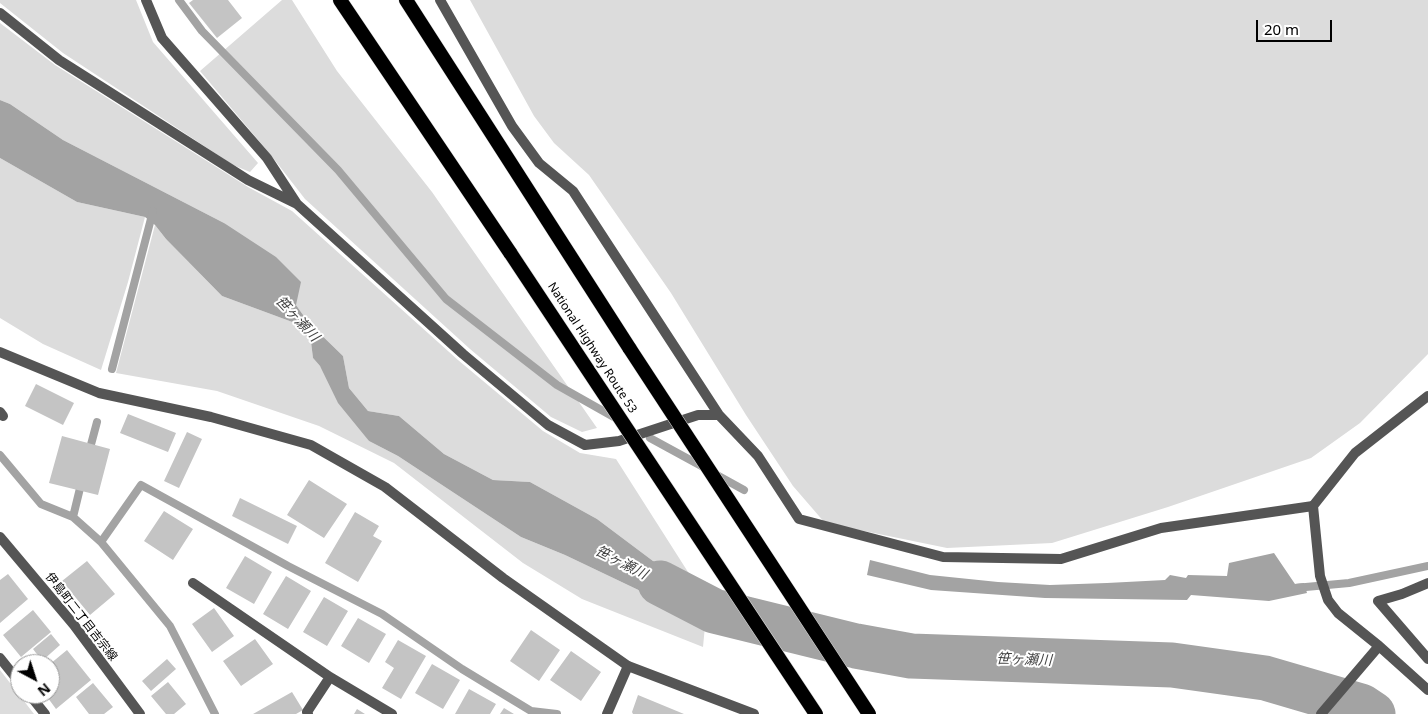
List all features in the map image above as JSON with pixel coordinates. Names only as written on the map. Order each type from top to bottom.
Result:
[{"type":"highway","name":"National Highway Route 53","points":[[340,0],[816,714]]},
{"type":"highway","points":[[406,0],[630,349],[869,714]]},
{"type":"street","points":[[146,0],[162,38],[267,158],[297,204],[463,354],[548,425],[585,446],[619,441],[698,414],[719,414]]},
{"type":"street","points":[[440,0],[512,126],[539,163],[573,191],[719,414],[758,456],[799,519],[943,557],[1061,559],[1161,528],[1313,506],[1355,454],[1428,396]]},
{"type":"street","points":[[0,13],[58,60],[248,180],[297,204]]},
{"type":"street","points":[[0,352],[99,393],[211,417],[311,445],[385,487],[503,578],[628,666],[754,714]]},
{"type":"street","points":[[1313,506],[1320,576],[1328,600],[1338,613],[1379,646],[1428,690]]},
{"type":"street","name":"伊島町二丁目吉宗線","points":[[0,537],[74,625],[140,714]]},
{"type":"street","points":[[193,583],[330,677],[392,714]]},
{"type":"street","points":[[1428,583],[1402,594],[1378,600],[1428,659]]},
{"type":"street","points":[[1321,714],[1379,646]]},
{"type":"street","points":[[0,658],[10,670]]},
{"type":"street","points":[[608,711],[628,666]]},
{"type":"street","points":[[308,714],[307,712],[330,677]]},
{"type":"street","points":[[38,704],[46,714]]},
{"type":"shaded area","points":[[0,0],[136,0],[153,42],[258,163],[250,172],[233,165],[63,53],[0,3]]},
{"type":"shaded area","points":[[282,0],[292,0],[337,71],[432,192],[597,428],[582,432],[551,417],[470,349],[305,199],[200,71]]},
{"type":"shaded area","points":[[470,0],[1428,0],[1428,354],[1360,423],[1311,458],[1168,507],[1052,543],[947,548],[825,523],[793,486],[746,415],[671,293],[589,175],[554,143],[534,116]]},
{"type":"shaded area","points":[[0,23],[55,65],[248,187],[292,211],[458,360],[543,431],[580,453],[616,459],[695,583],[653,561],[597,519],[530,482],[493,480],[444,454],[399,416],[368,411],[349,388],[343,356],[308,322],[296,305],[224,223],[63,140],[10,104],[0,100]]},
{"type":"shaded area","points":[[0,158],[77,202],[145,217],[128,282],[101,370],[43,344],[0,318]]},
{"type":"shaded area","points":[[155,225],[166,239],[222,296],[295,323],[311,342],[313,358],[369,441],[398,456],[521,537],[565,555],[651,596],[705,626],[703,647],[582,599],[523,563],[394,463],[319,426],[217,391],[116,373]]},
{"type":"shaded area","points":[[0,670],[10,683],[10,704],[26,704],[34,714],[0,714]]},
{"type":"water","points":[[0,100],[10,104],[63,140],[224,223],[276,257],[301,282],[296,305],[308,322],[343,356],[349,388],[368,411],[399,416],[444,454],[493,480],[530,482],[597,519],[653,561],[695,583],[731,635],[705,626],[651,596],[565,555],[521,537],[398,456],[369,441],[338,403],[320,366],[313,358],[311,342],[295,323],[222,296],[166,239],[155,225],[145,217],[77,202],[0,158]]},
{"type":"water","points":[[1274,553],[1295,584],[1304,583],[1307,593],[1269,601],[1191,595],[1187,600],[1045,598],[931,590],[867,575],[870,560],[930,575],[998,582],[1050,585],[1165,580],[1170,575],[1186,578],[1188,575],[1227,576],[1229,563]]},
{"type":"building","points":[[193,0],[228,0],[242,18],[217,38],[189,3]]},
{"type":"building","points":[[36,384],[74,403],[63,425],[25,406]]},
{"type":"building","points":[[128,414],[176,433],[168,452],[120,433]]},
{"type":"building","points":[[187,432],[202,439],[179,488],[164,481]]},
{"type":"building","points":[[62,436],[110,449],[98,495],[49,483]]},
{"type":"building","points":[[309,480],[347,504],[324,538],[287,515]]},
{"type":"building","points":[[240,498],[297,526],[288,544],[232,516]]},
{"type":"building","points":[[164,511],[193,529],[173,560],[144,541]]},
{"type":"building","points":[[355,512],[379,526],[373,536],[382,541],[358,582],[325,563]]},
{"type":"building","points":[[245,556],[272,572],[254,604],[226,588]]},
{"type":"building","points":[[87,561],[115,594],[90,615],[62,581]]},
{"type":"building","points":[[8,574],[28,599],[0,623],[0,580]]},
{"type":"building","points":[[286,576],[311,591],[288,629],[263,614]]},
{"type":"building","points":[[324,597],[348,611],[327,646],[303,632]]},
{"type":"building","points":[[214,608],[234,636],[212,652],[192,624]]},
{"type":"building","points":[[33,610],[51,632],[25,654],[19,654],[3,635]]},
{"type":"building","points":[[358,618],[386,634],[369,663],[341,646]]},
{"type":"building","points":[[531,630],[560,650],[539,681],[510,661]]},
{"type":"building","points":[[51,634],[60,645],[50,654],[37,654],[33,649]]},
{"type":"building","points":[[255,639],[273,664],[241,686],[223,661]]},
{"type":"building","points":[[398,640],[426,656],[401,699],[382,688],[394,668],[385,662]]},
{"type":"building","points":[[67,650],[91,680],[56,709],[52,704],[60,704],[60,656]]},
{"type":"building","points":[[571,651],[601,672],[581,701],[550,680]]},
{"type":"building","points":[[167,659],[176,669],[151,691],[142,681]]},
{"type":"building","points":[[432,664],[460,680],[443,709],[415,693]]},
{"type":"building","points":[[168,682],[186,704],[174,714],[166,714],[151,696]]},
{"type":"building","points":[[93,683],[113,707],[104,714],[89,714],[76,697]]},
{"type":"building","points":[[469,689],[496,704],[490,714],[455,714]]},
{"type":"building","points":[[292,692],[303,710],[296,714],[253,714]]},
{"type":"building","points":[[638,695],[684,714],[633,714]]},
{"type":"building","points":[[504,708],[514,714],[500,714]]},
{"type":"building","points":[[357,709],[365,714],[354,714]]},
{"type":"waterway","points":[[179,0],[202,31],[338,170],[446,299],[557,385],[619,420]]},
{"type":"waterway","points":[[112,369],[153,211]]},
{"type":"waterway","points":[[89,452],[97,422]]},
{"type":"waterway","points":[[650,438],[705,468]]},
{"type":"waterway","points":[[0,455],[41,504],[73,517],[101,542],[170,626],[215,714]]},
{"type":"waterway","points":[[715,474],[744,490]]},
{"type":"waterway","points":[[73,517],[82,480]]},
{"type":"waterway","points":[[101,542],[141,485],[288,566],[382,614],[462,669],[531,711],[557,714]]},
{"type":"waterway","points":[[1295,588],[1349,583],[1428,566]]},
{"type":"waterway","name":"笹ヶ瀬川","points":[[660,583],[714,611],[856,646],[911,656],[1172,665],[1265,678],[1361,706],[1373,714]]}]
